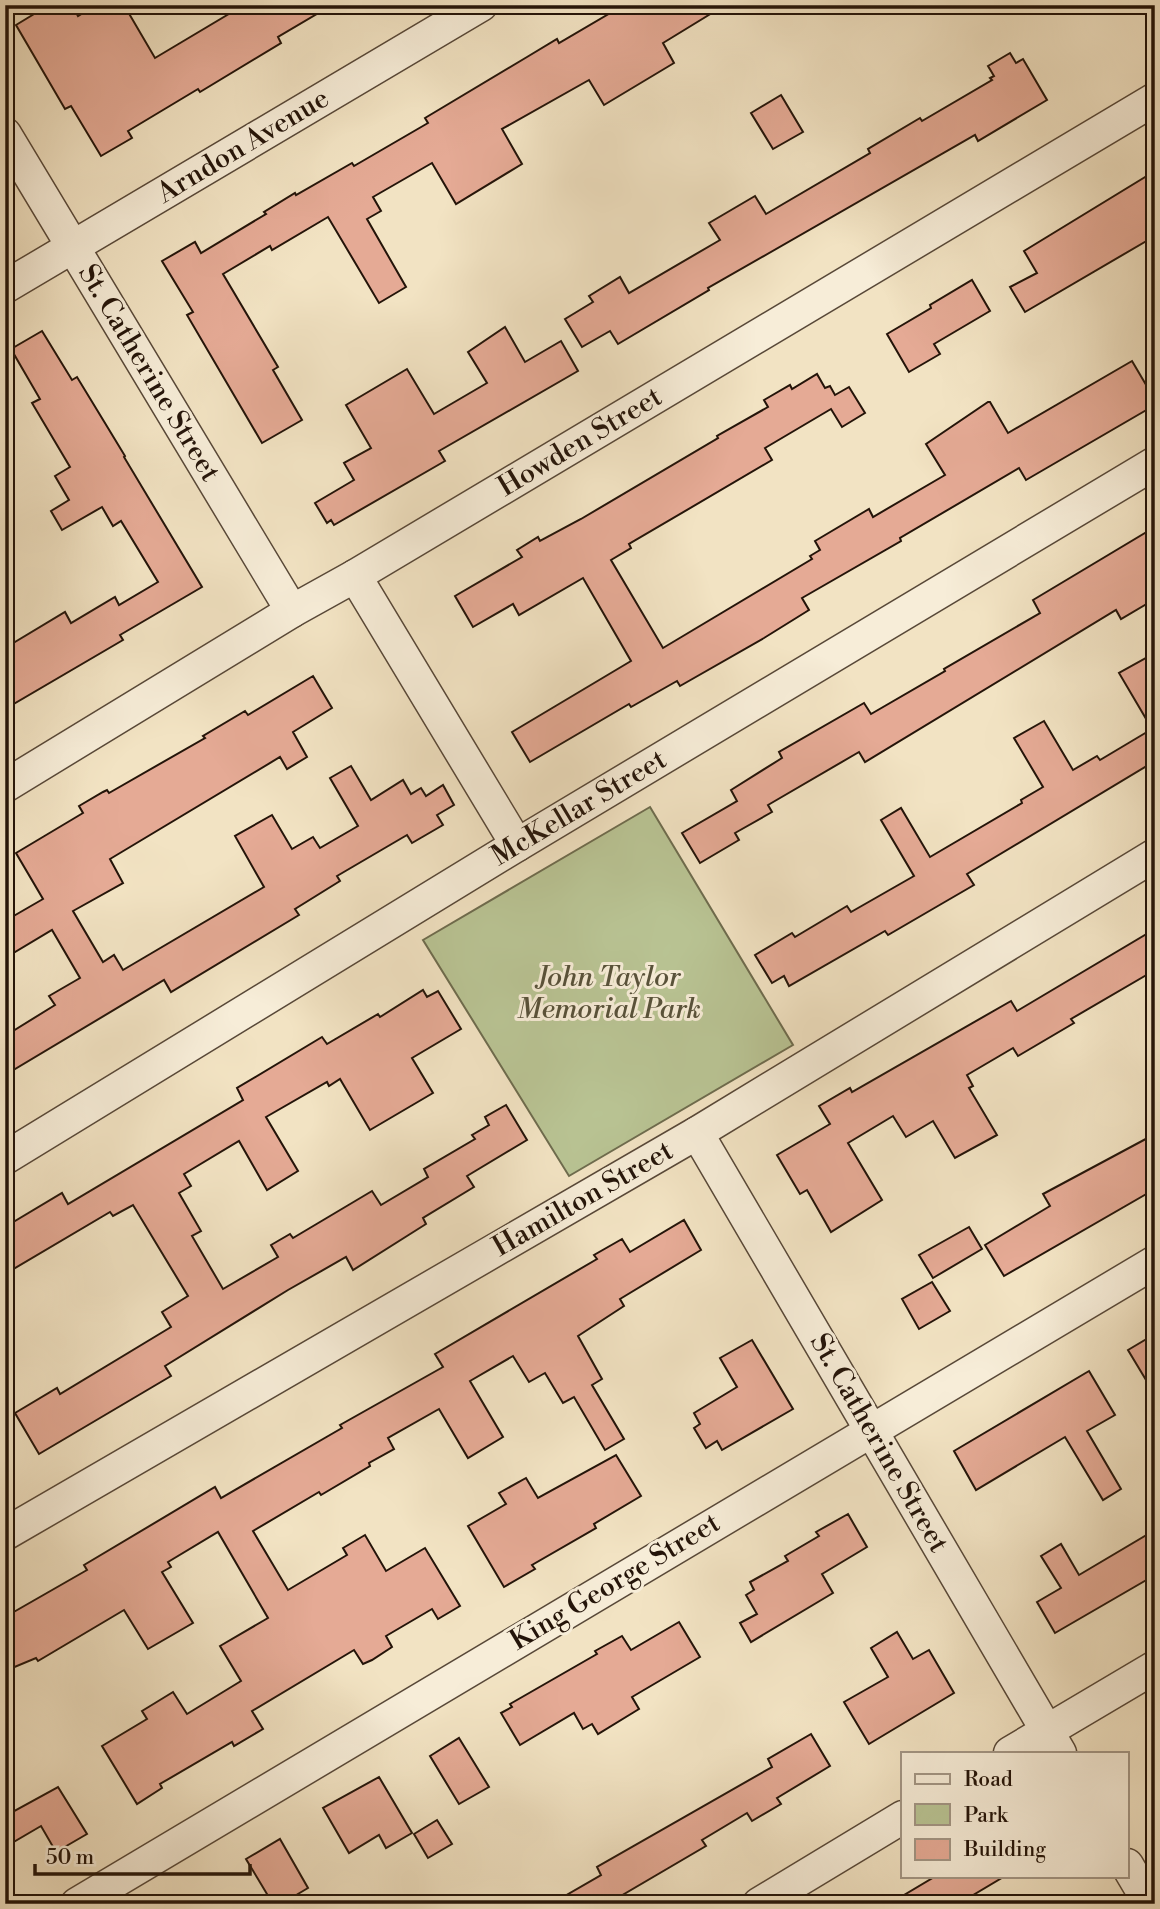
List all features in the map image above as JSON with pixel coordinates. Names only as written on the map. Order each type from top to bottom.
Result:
[{"type":"street","name":"Arndon Avenue","points":[[5,287],[481,5]]},
{"type":"street","name":"Howden Street","points":[[5,786],[292,611],[1155,99]]},
{"type":"street","name":"St. Catherine Street","points":[[5,134],[292,611]]},
{"type":"street","name":"McKellar Street","points":[[5,1158],[517,845],[1155,463]]},
{"type":"street","points":[[355,576],[517,845]]},
{"type":"street","name":"Hamilton Street","points":[[5,1534],[698,1133],[1155,855]]},
{"type":"street","name":"St. Catherine Street","points":[[698,1133],[1053,1742]]},
{"type":"street","name":"King George Street","points":[[76,1904],[1155,1262]]},
{"type":"street","points":[[1014,1752],[1053,1742],[1155,1667]]},
{"type":"street","points":[[759,1904],[901,1818]]},
{"type":"street","points":[[1128,1867],[1150,1904]]},
{"type":"green space","name":"John Taylor Memorial Park","points":[[650,807],[793,1045],[569,1176],[423,940]]},
{"type":"building","points":[[49,5],[72,5],[78,16],[96,5],[124,5],[155,58],[244,5],[332,5],[278,37],[281,43],[128,131],[132,138],[101,156],[71,106],[65,109],[16,25]]},
{"type":"building","points":[[624,5],[725,5],[663,43],[674,63],[604,105],[589,80],[502,129],[522,164],[456,204],[432,163],[373,197],[381,211],[367,219],[406,287],[379,303],[328,217],[272,250],[270,246],[223,274],[278,367],[273,370],[302,420],[262,443],[187,315],[193,312],[162,261],[195,242],[201,253],[295,193],[296,195],[352,163],[354,166],[428,123],[425,118],[557,39],[559,43]]},
{"type":"building","points":[[1010,53],[1016,63],[1023,59],[1047,100],[978,141],[975,135],[708,288],[709,290],[618,344],[610,331],[582,347],[565,319],[593,302],[589,296],[620,277],[629,293],[720,240],[709,223],[755,196],[766,214],[870,153],[868,149],[920,118],[922,121],[992,80],[990,78],[994,76],[988,66]]},
{"type":"building","points":[[781,95],[803,132],[773,149],[751,113]]},
{"type":"building","points":[[1155,171],[1155,236],[1025,312],[1010,287],[1037,273],[1024,251]]},
{"type":"building","points":[[972,280],[990,311],[934,344],[940,354],[909,372],[887,334]]},
{"type":"building","points":[[505,327],[525,362],[561,341],[578,371],[439,451],[445,461],[334,525],[331,520],[327,523],[315,503],[354,480],[344,463],[371,448],[346,405],[407,369],[434,414],[487,383],[468,352]]},
{"type":"building","points":[[42,331],[72,380],[77,377],[202,587],[120,635],[123,640],[5,709],[5,648],[65,612],[71,623],[115,597],[119,605],[158,582],[121,521],[113,526],[102,507],[62,530],[51,511],[69,500],[55,476],[70,467],[32,403],[40,399],[11,349]]},
{"type":"building","points":[[1132,361],[1155,400],[1155,405],[1026,480],[1019,468],[802,598],[809,610],[764,638],[680,686],[677,681],[631,707],[629,704],[530,762],[512,732],[631,661],[583,578],[519,615],[513,604],[473,627],[455,596],[522,557],[517,550],[538,537],[540,541],[581,519],[718,438],[717,436],[768,407],[764,400],[790,385],[792,389],[817,374],[825,388],[830,386],[835,395],[849,387],[865,413],[842,427],[831,409],[765,448],[772,460],[629,544],[631,548],[611,560],[663,648],[812,559],[810,556],[820,550],[815,541],[869,509],[873,517],[945,475],[926,444],[988,402],[1008,433]]},
{"type":"building","points":[[1155,527],[1155,599],[1121,619],[1116,610],[865,762],[859,752],[768,805],[772,812],[735,833],[739,840],[700,863],[682,833],[737,801],[731,790],[782,758],[779,752],[864,703],[871,714],[945,671],[944,669],[1040,613],[1033,600]]},
{"type":"building","points":[[1155,653],[1155,761],[967,874],[974,885],[888,935],[885,931],[789,986],[784,976],[772,983],[755,955],[792,933],[795,937],[847,906],[851,912],[914,876],[881,820],[901,808],[930,857],[1022,803],[1021,800],[1043,787],[1014,738],[1044,721],[1073,770],[1097,756],[1100,760],[1152,729],[1119,673]]},
{"type":"building","points":[[313,676],[332,708],[293,732],[307,757],[287,769],[280,757],[110,859],[123,883],[73,911],[103,962],[114,955],[123,970],[264,887],[235,836],[272,815],[292,849],[313,837],[320,848],[358,826],[330,778],[351,766],[371,800],[403,780],[411,794],[421,788],[426,796],[443,785],[454,805],[437,815],[443,825],[412,843],[407,835],[337,876],[340,881],[295,909],[299,915],[171,992],[164,980],[5,1075],[5,1036],[55,1005],[49,996],[80,978],[52,930],[5,958],[5,921],[43,899],[16,853],[83,813],[79,806],[107,790],[109,793],[205,738],[203,736],[245,711],[248,715]]},
{"type":"building","points":[[1155,929],[1155,970],[1071,1019],[1074,1023],[1018,1056],[1013,1048],[967,1075],[973,1086],[969,1088],[997,1135],[955,1158],[933,1121],[906,1137],[893,1116],[848,1143],[882,1200],[831,1232],[807,1190],[800,1194],[777,1155],[830,1124],[819,1106],[850,1088],[852,1092],[1011,1001],[1017,1011]]},
{"type":"building","points":[[423,990],[427,997],[438,991],[461,1029],[412,1058],[433,1093],[370,1130],[340,1079],[329,1086],[327,1082],[266,1117],[298,1171],[267,1190],[239,1141],[184,1174],[191,1186],[179,1193],[201,1231],[192,1236],[223,1289],[278,1257],[271,1245],[290,1234],[293,1238],[372,1191],[381,1205],[428,1177],[424,1169],[475,1139],[472,1135],[489,1125],[485,1117],[506,1105],[527,1140],[467,1176],[474,1187],[423,1218],[426,1224],[353,1270],[346,1257],[288,1290],[165,1366],[171,1376],[39,1454],[15,1413],[57,1388],[60,1394],[171,1327],[162,1312],[188,1296],[133,1205],[113,1216],[110,1212],[5,1274],[5,1227],[62,1193],[68,1204],[243,1100],[237,1088],[322,1037],[327,1044],[378,1014],[380,1017]]},
{"type":"building","points":[[1155,1134],[1155,1189],[1004,1276],[985,1245],[1050,1206],[1043,1194]]},
{"type":"building","points":[[684,1220],[701,1250],[620,1299],[624,1306],[578,1336],[602,1379],[592,1385],[624,1439],[605,1450],[574,1397],[563,1403],[545,1373],[529,1382],[513,1356],[470,1381],[503,1437],[468,1458],[439,1409],[388,1438],[394,1449],[369,1463],[370,1466],[253,1531],[288,1590],[347,1555],[343,1548],[365,1535],[386,1571],[425,1548],[460,1606],[438,1619],[432,1609],[386,1636],[392,1647],[372,1660],[363,1664],[354,1650],[252,1711],[263,1729],[234,1746],[232,1742],[160,1784],[162,1788],[137,1804],[102,1746],[147,1719],[142,1711],[173,1692],[187,1714],[241,1681],[220,1646],[268,1618],[218,1532],[168,1562],[171,1567],[162,1572],[193,1623],[148,1649],[124,1610],[38,1661],[36,1658],[5,1671],[5,1617],[87,1570],[84,1565],[215,1487],[221,1498],[342,1428],[340,1425],[443,1367],[435,1354],[597,1259],[594,1255],[622,1239],[630,1252]]},
{"type":"building","points":[[969,1227],[982,1249],[933,1278],[919,1255]]},
{"type":"building","points":[[932,1282],[950,1311],[919,1329],[902,1299]]},
{"type":"building","points":[[1155,1334],[1155,1395],[1128,1350]]},
{"type":"building","points":[[752,1340],[793,1409],[722,1450],[717,1441],[706,1448],[694,1428],[700,1424],[694,1413],[737,1387],[720,1358]]},
{"type":"building","points":[[1089,1371],[1115,1415],[1087,1431],[1121,1489],[1103,1500],[1065,1437],[976,1490],[954,1451]]},
{"type":"building","points":[[616,1455],[641,1496],[594,1524],[596,1528],[532,1565],[535,1569],[504,1587],[468,1526],[506,1504],[499,1493],[526,1478],[538,1498]]},
{"type":"building","points":[[848,1514],[867,1547],[822,1574],[833,1593],[751,1642],[740,1623],[757,1614],[746,1595],[754,1590],[750,1582],[788,1561],[785,1556],[819,1536],[816,1532]]},
{"type":"building","points":[[1155,1530],[1155,1575],[1055,1633],[1037,1602],[1061,1588],[1041,1556],[1061,1544],[1079,1575]]},
{"type":"building","points":[[679,1622],[700,1657],[632,1697],[639,1709],[598,1734],[592,1724],[583,1729],[574,1713],[520,1745],[501,1713],[512,1707],[510,1704],[597,1654],[595,1651],[622,1636],[631,1650]]},
{"type":"building","points":[[897,1632],[913,1659],[929,1650],[954,1693],[869,1744],[844,1702],[888,1677],[871,1648]]},
{"type":"building","points":[[811,1734],[830,1766],[777,1798],[781,1804],[752,1821],[747,1813],[702,1840],[706,1846],[607,1904],[551,1904],[601,1875],[597,1867],[772,1767],[768,1759]]},
{"type":"building","points":[[459,1738],[489,1787],[459,1804],[430,1756]]},
{"type":"building","points":[[379,1777],[412,1833],[386,1848],[379,1835],[349,1853],[323,1808]]},
{"type":"building","points":[[58,1787],[87,1834],[56,1852],[41,1826],[5,1847],[5,1816]]},
{"type":"building","points":[[437,1820],[452,1844],[428,1858],[414,1834]]},
{"type":"building","points":[[280,1839],[308,1888],[281,1904],[273,1904],[246,1859]]},
{"type":"building","points":[[933,1878],[1002,1878],[958,1904],[889,1904]]}]
